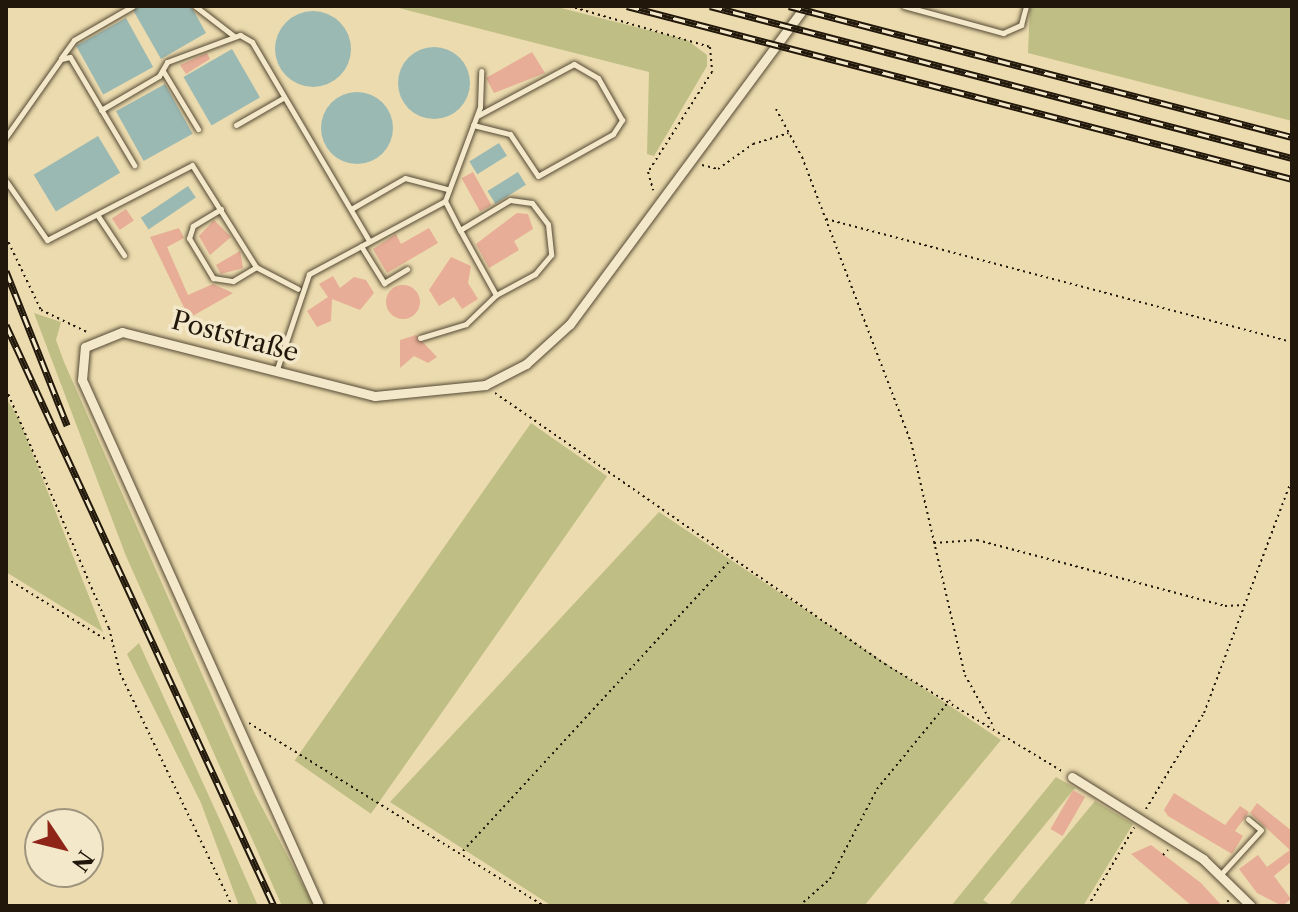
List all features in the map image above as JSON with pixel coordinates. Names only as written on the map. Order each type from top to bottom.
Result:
[{"type":"street","name":"Poststraße","points":[[96,337],[150,337],[276,372],[405,398],[485,385],[526,364],[570,324],[805,6]]},
{"type":"street","points":[[96,337],[85,347],[82,380],[230,718],[319,906]]},
{"type":"street","points":[[1072,777],[1140,818],[1221,874],[1251,906]]},
{"type":"lane","points":[[6,137],[74,40],[133,6]]},
{"type":"lane","points":[[195,6],[234,36],[252,42],[369,241]]},
{"type":"lane","points":[[904,6],[1003,33],[1021,25],[1026,6]]},
{"type":"lane","points":[[101,110],[203,44],[234,36]]},
{"type":"lane","points":[[61,59],[70,57],[134,165]]},
{"type":"lane","points":[[473,125],[510,134],[538,176],[613,134],[622,120],[598,78],[574,64],[477,116]]},
{"type":"lane","points":[[163,71],[198,129]]},
{"type":"lane","points":[[481,71],[477,116],[445,201],[496,295]]},
{"type":"lane","points":[[236,125],[283,98]]},
{"type":"lane","points":[[6,181],[47,240],[192,165],[256,267],[298,289]]},
{"type":"lane","points":[[351,209],[405,178],[447,189]]},
{"type":"lane","points":[[420,338],[466,324],[496,295],[546,266],[548,224],[521,199],[460,230]]},
{"type":"lane","points":[[276,372],[298,289],[309,274],[445,201]]},
{"type":"lane","points":[[221,209],[193,226],[189,238],[213,278],[233,281],[256,267]]},
{"type":"lane","points":[[98,216],[124,255]]},
{"type":"lane","points":[[361,246],[384,283],[407,269]]},
{"type":"lane","points":[[1221,874],[1261,830],[1248,819]]},
{"type":"path","points":[[569,6],[710,47],[712,72],[648,172],[661,200]]},
{"type":"path","points":[[776,109],[826,219],[911,442],[965,675],[995,728]]},
{"type":"path","points":[[701,164],[718,169],[753,144],[789,133]]},
{"type":"path","points":[[826,219],[1292,342]]},
{"type":"path","points":[[6,237],[41,310],[96,337]]},
{"type":"path","points":[[485,385],[885,664],[951,699],[1072,777]]},
{"type":"path","points":[[6,389],[109,628],[106,639]]},
{"type":"path","points":[[1088,906],[1204,713],[1292,479]]},
{"type":"path","points":[[934,543],[977,540],[1225,606],[1245,605]]},
{"type":"path","points":[[463,851],[732,559]]},
{"type":"path","points":[[6,578],[106,639],[232,906]]},
{"type":"path","points":[[799,906],[830,879],[877,789],[951,699]]},
{"type":"path","points":[[230,718],[244,719],[463,851],[544,906]]},
{"type":"shaded area","points":[[391,6],[553,6],[687,40],[707,55],[707,66],[654,156],[647,154],[649,72]]},
{"type":"shaded area","points":[[1030,6],[1292,6],[1292,121],[1028,53]]},
{"type":"shaded area","points":[[34,313],[61,322],[56,340],[64,362],[255,794],[314,906],[282,906],[126,556]]},
{"type":"shaded area","points":[[6,398],[19,419],[103,632],[6,572]]},
{"type":"shaded area","points":[[531,423],[607,476],[371,814],[295,760]]},
{"type":"shaded area","points":[[659,512],[1001,740],[864,906],[552,906],[390,802]]},
{"type":"shaded area","points":[[139,643],[258,906],[239,906],[201,803],[127,654]]},
{"type":"shaded area","points":[[1056,777],[1075,788],[983,900],[992,906],[951,906]]},
{"type":"shaded area","points":[[1095,801],[1133,824],[1083,906],[1008,906]]},
{"type":"water","points":[[140,6],[191,6],[206,33],[161,59],[133,10]]},
{"type":"water","points":[[306,11],[320,11],[334,17],[345,28],[351,49],[348,64],[340,76],[320,87],[306,87],[292,81],[281,70],[275,56],[275,42],[281,28],[292,17]]},
{"type":"water","points":[[126,18],[153,67],[103,95],[76,46]]},
{"type":"water","points":[[434,47],[460,57],[470,83],[460,109],[434,119],[408,109],[398,83],[408,57]]},
{"type":"water","points":[[232,49],[260,97],[212,125],[184,77]]},
{"type":"water","points":[[165,84],[193,134],[144,161],[116,111]]},
{"type":"water","points":[[357,92],[383,102],[393,128],[383,154],[357,164],[331,154],[321,128],[331,102]]},
{"type":"water","points":[[98,136],[120,173],[56,211],[34,175]]},
{"type":"water","points":[[499,143],[507,156],[477,174],[469,162]]},
{"type":"water","points":[[518,172],[526,185],[495,204],[487,191]]},
{"type":"water","points":[[188,186],[196,198],[149,229],[141,218]]},
{"type":"building","points":[[532,52],[545,73],[494,93],[486,78]]},
{"type":"building","points":[[207,53],[210,59],[186,74],[180,65]]},
{"type":"building","points":[[473,172],[491,205],[480,212],[462,178]]},
{"type":"building","points":[[126,209],[134,221],[120,230],[112,219]]},
{"type":"building","points":[[517,213],[528,214],[533,229],[514,241],[519,250],[489,268],[476,244]]},
{"type":"building","points":[[214,220],[231,237],[210,255],[199,236]]},
{"type":"building","points":[[179,228],[184,238],[167,247],[188,295],[213,284],[233,293],[189,318],[150,237]]},
{"type":"building","points":[[429,228],[438,243],[387,273],[373,249],[396,234],[401,244]]},
{"type":"building","points":[[240,251],[243,268],[221,274],[216,265]]},
{"type":"building","points":[[451,257],[471,266],[468,283],[478,299],[462,309],[454,297],[439,306],[429,290]]},
{"type":"building","points":[[333,276],[340,288],[354,277],[366,280],[374,293],[360,310],[332,299],[331,321],[317,327],[307,311],[328,297],[319,284]]},
{"type":"building","points":[[403,285],[415,290],[420,302],[415,314],[403,319],[391,314],[386,302],[391,290]]},
{"type":"building","points":[[416,335],[437,357],[428,363],[414,356],[400,368],[400,340]]},
{"type":"building","points":[[1073,790],[1085,797],[1063,836],[1050,829]]},
{"type":"building","points":[[1174,793],[1225,825],[1240,806],[1249,812],[1235,831],[1243,836],[1232,854],[1168,816],[1164,810]]},
{"type":"building","points":[[1257,803],[1292,831],[1292,861],[1274,876],[1291,899],[1282,906],[1257,893],[1239,869],[1258,855],[1267,867],[1290,850],[1250,813]]},
{"type":"building","points":[[1151,845],[1201,883],[1222,906],[1192,906],[1131,854]]},
{"type":"railway","points":[[627,6],[1292,179]]},
{"type":"railway","points":[[710,6],[1292,158]]},
{"type":"railway","points":[[789,6],[1292,137]]},
{"type":"railway","points":[[6,271],[67,425]]},
{"type":"railway","points":[[6,325],[274,906]]}]
